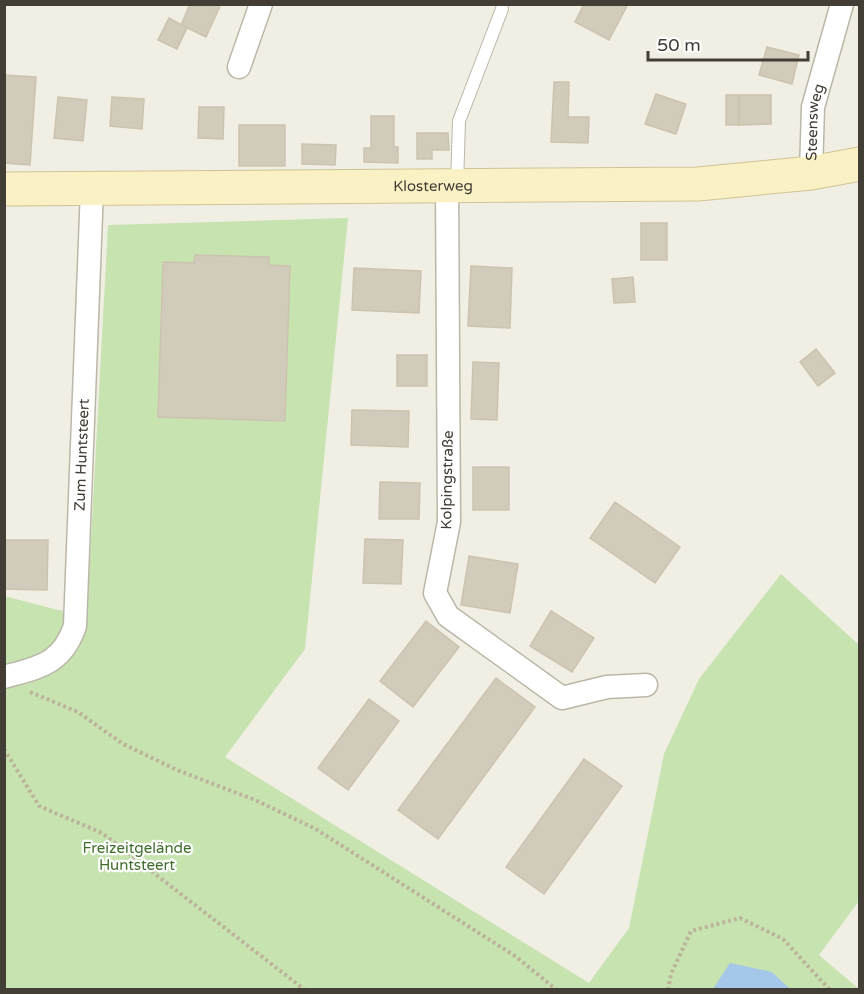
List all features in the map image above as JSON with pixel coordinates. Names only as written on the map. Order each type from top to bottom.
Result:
[{"type":"street","points":[[239,67],[261,4]]},
{"type":"street","name":"Steensweg","points":[[811,173],[813,107],[842,4]]},
{"type":"street","name":"Klosterweg","points":[[4,189],[698,184],[811,173],[860,164]]},
{"type":"street","name":"Kolpingstraße","points":[[452,186],[449,522],[435,593],[448,616],[562,698],[607,687],[646,685]]},
{"type":"street","name":"Zum Huntsteert","points":[[4,677],[44,666],[69,645],[75,626],[92,189]]},
{"type":"lane","points":[[452,186],[459,121],[502,9]]},
{"type":"path","points":[[26,690],[78,712],[123,744],[177,770],[255,800],[314,828],[515,956],[557,990]]},
{"type":"path","points":[[4,749],[39,806],[102,833],[305,990]]},
{"type":"path","points":[[668,990],[671,974],[691,931],[740,918],[783,939],[830,990]]},
{"type":"green space","name":"Freizeitgelände Huntsteert","points":[[348,218],[305,649],[225,757],[589,983],[629,928],[664,754],[699,679],[781,574],[859,645],[859,901],[819,955],[859,989],[5,989],[4,596],[58,610],[87,614],[108,225]]},
{"type":"water","points":[[730,963],[772,972],[790,989],[713,989]]},
{"type":"building","points":[[190,4],[221,4],[206,37],[181,25]]},
{"type":"building","points":[[584,4],[628,4],[609,40],[575,22]]},
{"type":"building","points":[[169,18],[187,28],[177,49],[158,40]]},
{"type":"building","points":[[767,47],[799,55],[792,84],[759,75]]},
{"type":"building","points":[[4,75],[36,77],[30,165],[4,163]]},
{"type":"building","points":[[554,82],[569,82],[568,117],[589,117],[588,143],[551,142]]},
{"type":"building","points":[[656,94],[686,104],[676,134],[645,124]]},
{"type":"building","points":[[726,95],[739,95],[739,125],[726,125]]},
{"type":"building","points":[[739,95],[771,95],[771,124],[739,125]]},
{"type":"building","points":[[58,97],[87,100],[83,141],[54,138]]},
{"type":"building","points":[[112,97],[144,99],[142,129],[110,126]]},
{"type":"building","points":[[199,107],[224,107],[223,139],[198,138]]},
{"type":"building","points":[[371,116],[394,116],[394,147],[398,147],[398,163],[364,162],[364,148],[371,148]]},
{"type":"building","points":[[239,125],[285,125],[285,166],[239,166]]},
{"type":"building","points":[[417,133],[448,133],[449,150],[432,150],[432,159],[417,159]]},
{"type":"building","points":[[302,144],[336,145],[335,165],[302,164]]},
{"type":"building","points":[[641,223],[667,223],[667,260],[641,260]]},
{"type":"building","points":[[195,255],[269,257],[269,265],[290,266],[285,421],[158,417],[163,262],[194,263]]},
{"type":"building","points":[[471,266],[512,268],[510,328],[468,326]]},
{"type":"building","points":[[354,268],[421,271],[419,313],[352,310]]},
{"type":"building","points":[[633,277],[635,302],[614,303],[612,279]]},
{"type":"building","points":[[816,349],[835,373],[818,386],[800,362]]},
{"type":"building","points":[[397,355],[427,355],[427,386],[397,386]]},
{"type":"building","points":[[473,362],[499,363],[497,420],[471,419]]},
{"type":"building","points":[[352,410],[409,411],[408,447],[351,445]]},
{"type":"building","points":[[473,467],[509,467],[509,510],[473,510]]},
{"type":"building","points":[[380,482],[420,483],[419,519],[379,519]]},
{"type":"building","points":[[615,502],[680,547],[655,583],[590,538]]},
{"type":"building","points":[[365,539],[403,540],[401,584],[363,583]]},
{"type":"building","points":[[4,540],[48,540],[47,590],[4,589]]},
{"type":"building","points":[[469,556],[518,564],[510,613],[461,605]]},
{"type":"building","points":[[551,611],[594,638],[572,672],[530,646]]},
{"type":"building","points":[[426,621],[459,647],[413,707],[380,681]]},
{"type":"building","points":[[496,678],[535,707],[438,839],[398,810]]},
{"type":"building","points":[[369,699],[399,721],[348,790],[318,768]]},
{"type":"building","points":[[584,759],[622,786],[544,894],[506,867]]}]
